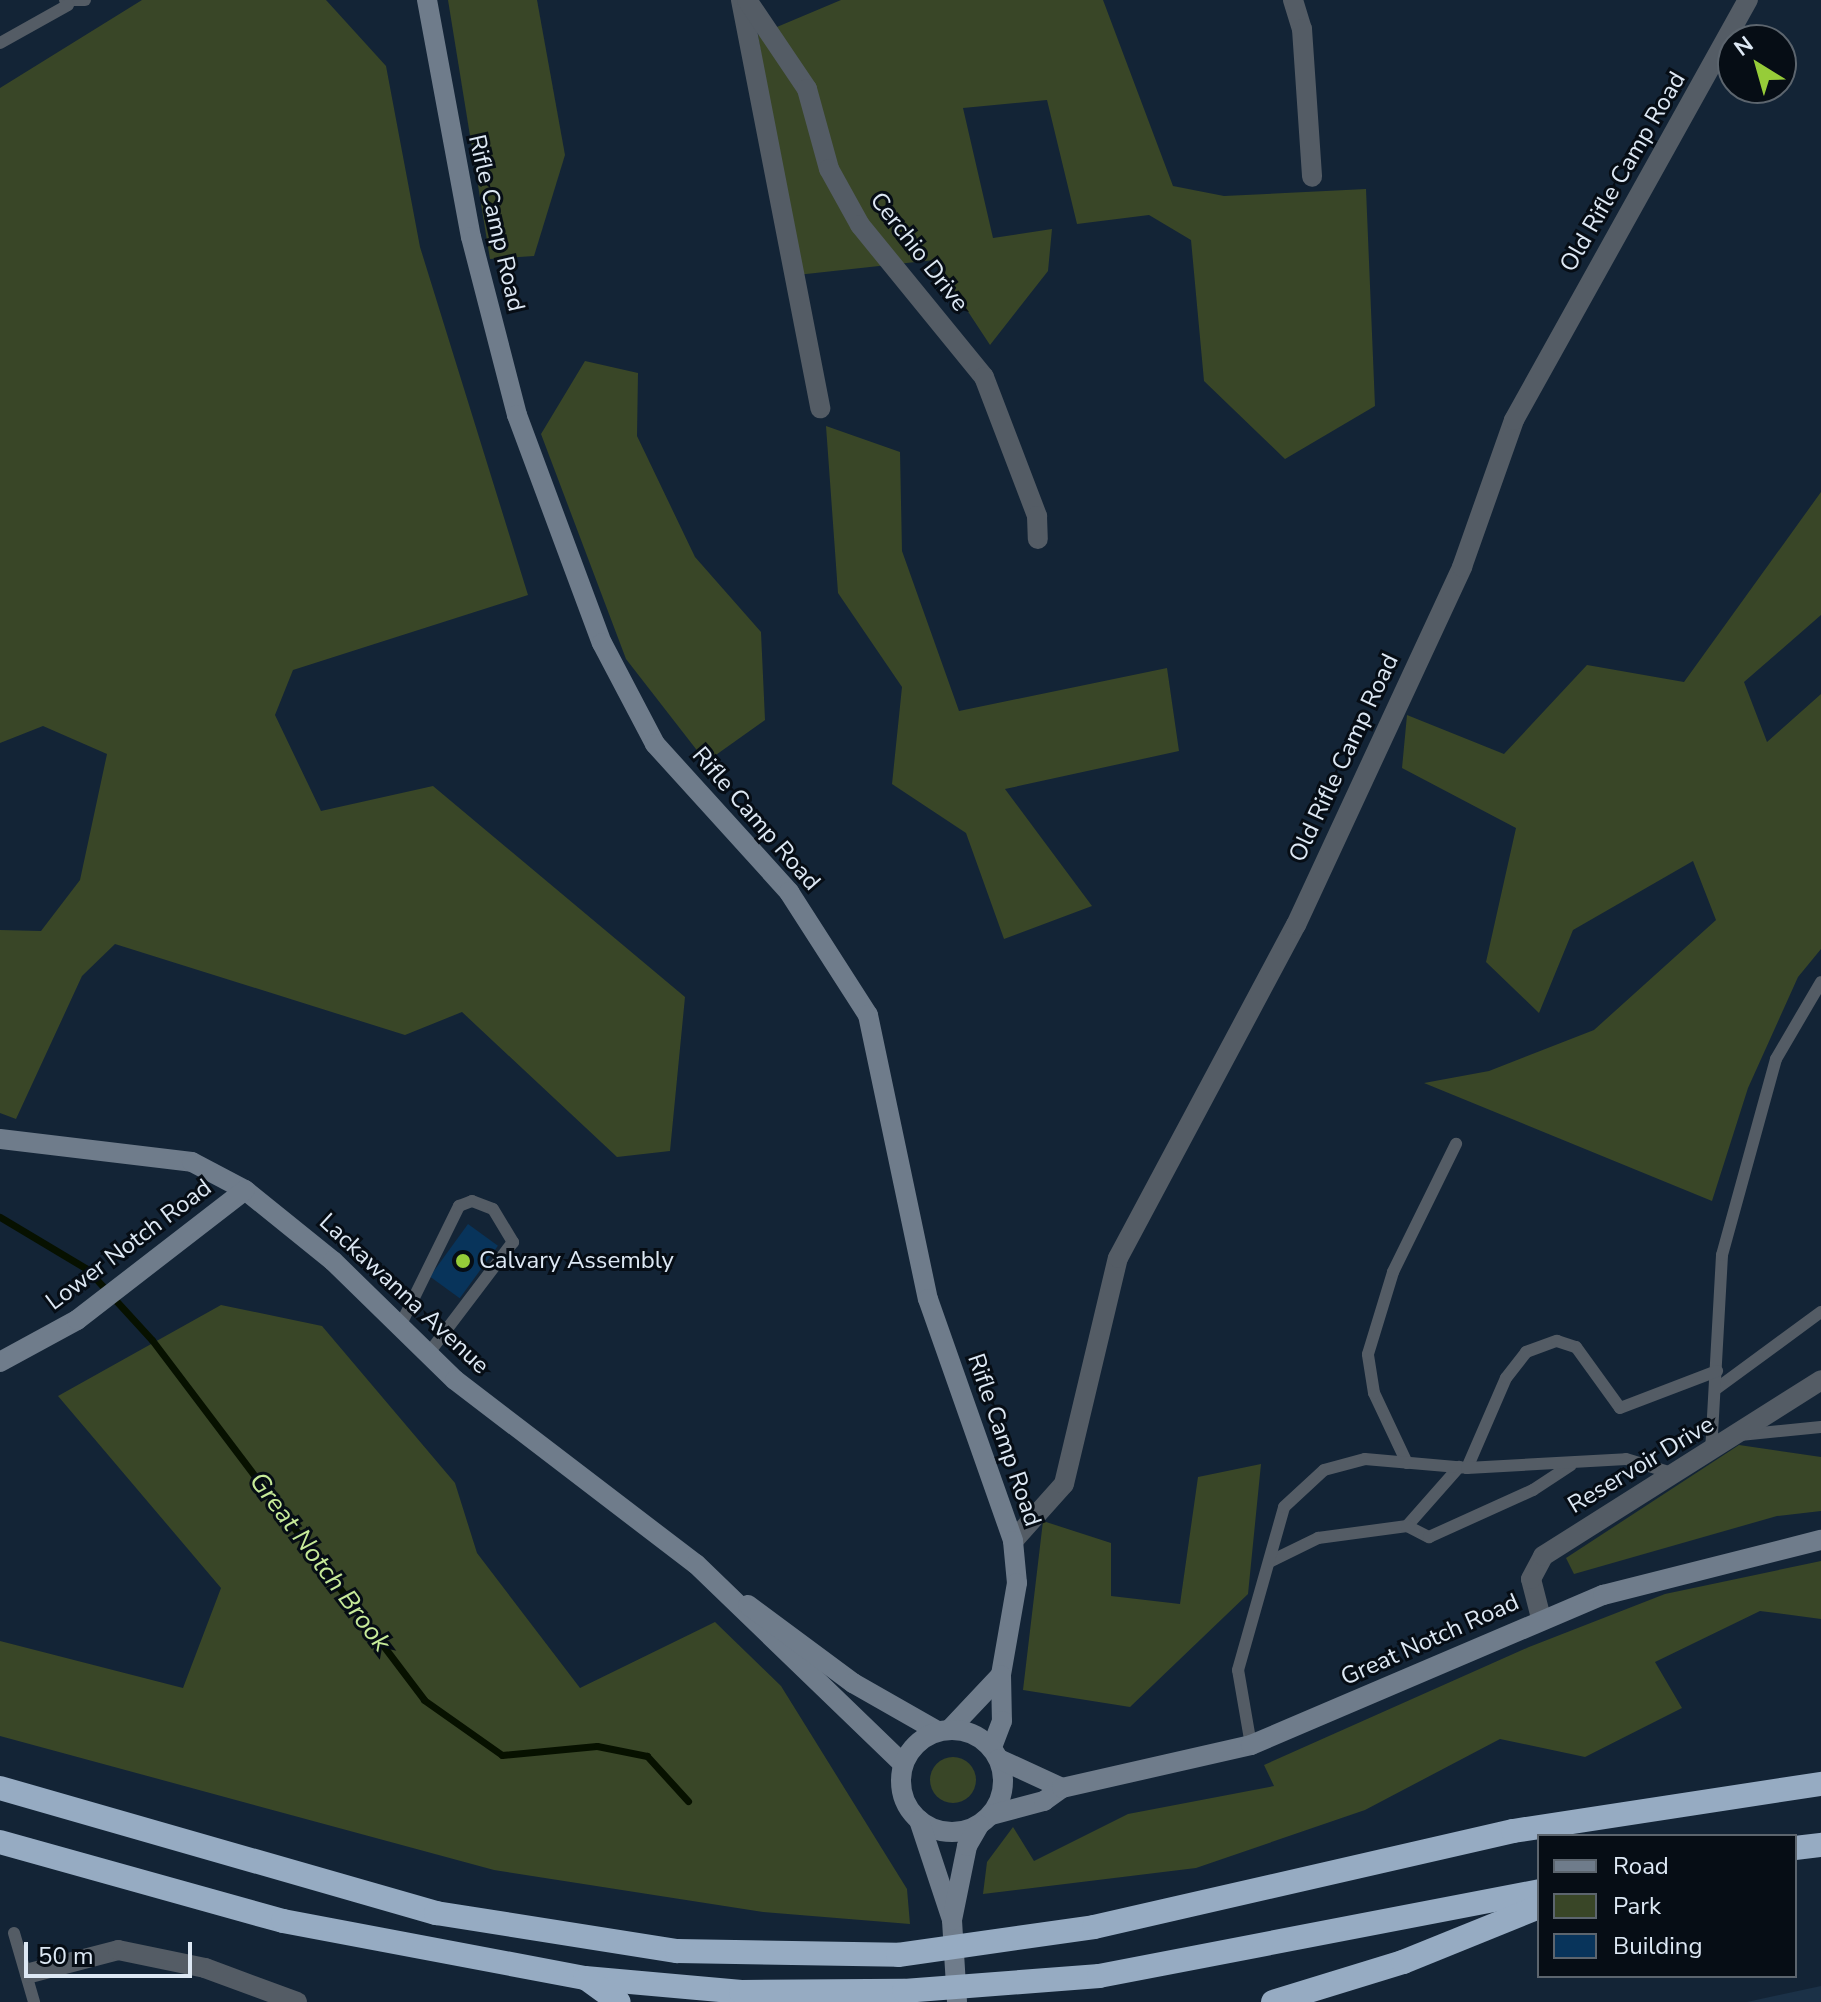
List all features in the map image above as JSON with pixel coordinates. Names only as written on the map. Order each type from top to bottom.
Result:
[{"type":"highway","points":[[0,1788],[436,1913],[677,1951],[898,1955],[1094,1927],[1513,1831],[1821,1784]]},
{"type":"highway","points":[[0,1842],[283,1921],[585,1978],[741,1992],[1011,1985],[1182,1964],[1537,1891]]},
{"type":"highway","points":[[1797,1848],[1821,1845]]},
{"type":"highway","points":[[1273,2002],[1403,1962],[1537,1908]]},
{"type":"highway","points":[[585,1978],[619,2002]]},
{"type":"street","name":"Rifle Camp Road","points":[[427,0],[496,340],[577,579],[655,744],[789,892],[868,1015],[928,1299],[1013,1541],[1017,1583],[1001,1675],[1002,1721],[996,1753]]},
{"type":"street","points":[[741,0],[820,408]]},
{"type":"street","name":"Cerchio Drive","points":[[747,0],[807,89],[829,169],[860,225],[984,377],[1037,516],[1038,539]]},
{"type":"street","points":[[1293,0],[1302,29],[1312,177]]},
{"type":"street","name":"Old Rifle Camp Road","points":[[1013,1541],[1064,1484],[1118,1258],[1296,925],[1462,567],[1514,420],[1748,0]]},
{"type":"street","name":"Lackawanna Avenue","points":[[0,1139],[192,1162],[245,1190],[428,1354],[727,1593],[853,1683],[943,1730]]},
{"type":"street","name":"Lower Notch Road","points":[[0,1362],[77,1320],[245,1190]]},
{"type":"street","name":"Reservoir Drive","points":[[1541,1618],[1531,1590],[1538,1562],[1672,1473],[1740,1435],[1821,1380]]},
{"type":"street","name":"Great Notch Road","points":[[985,1820],[1044,1801],[1062,1788],[1251,1745],[1541,1618],[1667,1574],[1821,1540]]},
{"type":"street","name":"Lackawanna Avenue","points":[[727,1593],[903,1764]]},
{"type":"street","points":[[957,2002],[952,1920],[919,1820],[901,1789],[903,1764],[1001,1675]]},
{"type":"street","points":[[943,1730],[996,1753],[1062,1788]]},
{"type":"street","points":[[952,1920],[967,1846],[1003,1788],[996,1753]]},
{"type":"street","points":[[919,1820],[953,1832],[985,1820]]},
{"type":"street","points":[[30,1973],[118,1950],[205,1968],[297,2002]]},
{"type":"lane","points":[[0,43],[66,2],[85,0]]},
{"type":"lane","points":[[1711,1452],[1722,1255],[1745,1162],[1776,1059],[1821,982]]},
{"type":"lane","points":[[1407,1463],[1374,1393],[1370,1338],[1393,1272],[1456,1144]]},
{"type":"lane","points":[[400,1326],[459,1206],[472,1201],[493,1209],[513,1242],[428,1354]]},
{"type":"lane","points":[[1716,1389],[1821,1312]]},
{"type":"lane","points":[[1407,1526],[1463,1468],[1506,1378],[1526,1352],[1557,1341],[1576,1347],[1620,1408],[1717,1371]]},
{"type":"lane","points":[[1740,1435],[1821,1427]]},
{"type":"lane","points":[[1251,1745],[1238,1670],[1284,1507],[1324,1470],[1365,1459],[1463,1468],[1626,1459],[1672,1473]]},
{"type":"lane","points":[[1269,1562],[1318,1538],[1407,1526],[1429,1537],[1533,1490],[1574,1463]]},
{"type":"lane","points":[[14,1933],[30,1973],[34,2002]]},
{"type":"shaded area","points":[[1821,1986],[1821,2002],[1747,2002]]},
{"type":"green space","points":[[142,0],[326,0],[386,66],[420,247],[528,595],[293,670],[275,715],[321,811],[433,786],[685,997],[670,1151],[617,1157],[462,1012],[405,1035],[115,944],[82,976],[16,1119],[0,1113],[0,930],[41,931],[80,880],[107,754],[43,726],[0,743],[0,88]]},
{"type":"green space","points":[[448,0],[537,0],[565,155],[534,256],[490,259]]},
{"type":"green space","points":[[841,0],[1103,0],[1173,186],[1224,196],[1366,189],[1375,406],[1285,459],[1204,381],[1191,240],[1149,215],[1077,224],[1047,100],[963,108],[993,238],[1052,229],[1048,271],[990,345],[934,260],[797,275],[758,35]]},
{"type":"green space","points":[[585,361],[638,373],[637,436],[695,557],[761,632],[765,720],[706,762],[626,659],[541,434]]},
{"type":"green space","points":[[826,426],[900,452],[902,551],[959,711],[1167,668],[1179,751],[1005,789],[1092,906],[1004,939],[966,833],[892,784],[902,687],[838,593]]},
{"type":"green space","points":[[1821,492],[1821,615],[1744,682],[1767,742],[1821,694],[1821,949],[1798,977],[1748,1088],[1712,1201],[1424,1083],[1489,1071],[1594,1030],[1716,920],[1693,861],[1573,930],[1539,1013],[1486,962],[1516,828],[1402,768],[1407,715],[1504,754],[1587,665],[1684,682]]},
{"type":"green space","points":[[221,1305],[322,1326],[455,1483],[477,1553],[580,1688],[715,1622],[781,1686],[907,1889],[910,1924],[763,1912],[494,1870],[0,1736],[0,1641],[183,1688],[221,1588],[58,1396]]},
{"type":"green space","points":[[1739,1445],[1821,1457],[1821,1511],[1777,1516],[1574,1574],[1566,1558]]},
{"type":"green space","points":[[1261,1464],[1248,1594],[1130,1707],[1023,1690],[1043,1521],[1111,1543],[1111,1596],[1180,1604],[1198,1477]]},
{"type":"green space","points":[[1821,1561],[1821,1619],[1760,1611],[1655,1662],[1682,1708],[1585,1757],[1500,1739],[1365,1810],[1196,1868],[983,1894],[987,1862],[1013,1827],[1034,1861],[1128,1814],[1274,1786],[1264,1765],[1529,1647],[1665,1594]]},
{"type":"green space","points":[[953,1757],[970,1763],[976,1780],[970,1797],[953,1803],[936,1797],[930,1780],[936,1763]]},
{"type":"building","name":"Calvary Assembly","points":[[468,1224],[498,1246],[460,1298],[430,1277]]},
{"type":"waterway","name":"Great Notch Brook","points":[[0,1217],[87,1269],[152,1340],[424,1700],[502,1755],[597,1746],[647,1756],[688,1801]]},
{"type":"place","name":"Calvary Assembly","points":[[463,1261]]}]
